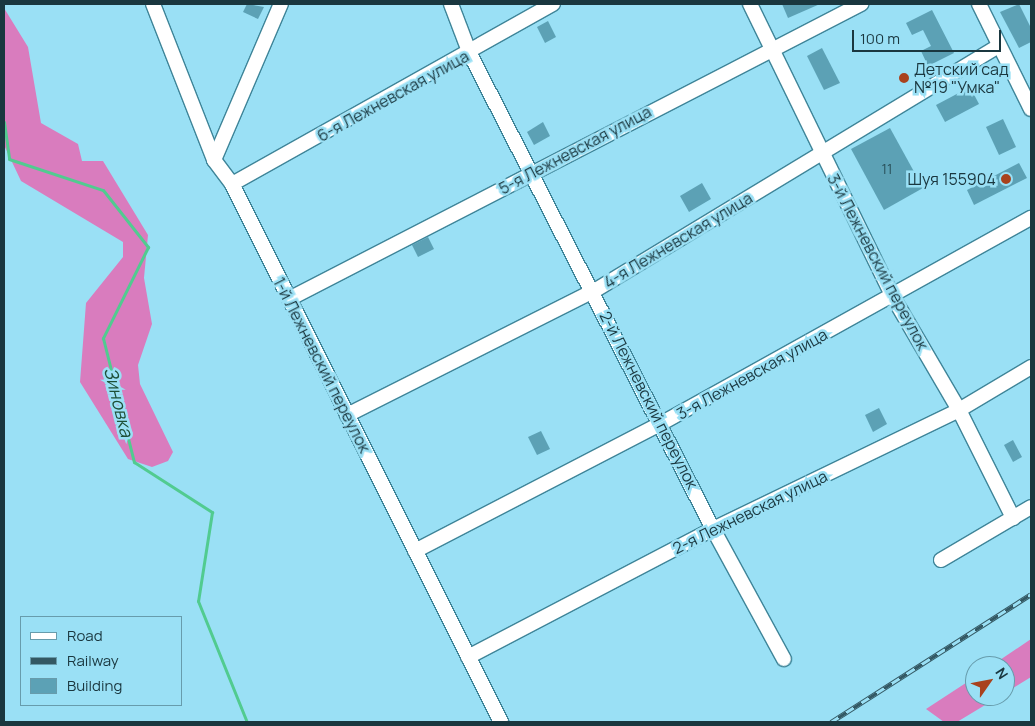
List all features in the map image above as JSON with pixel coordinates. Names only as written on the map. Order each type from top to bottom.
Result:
[{"type":"street","name":"1-й Лежневский переулок","points":[[153,4],[214,160],[232,184],[501,722]]},
{"type":"street","points":[[214,160],[281,4]]},
{"type":"street","name":"2-й Лежневский переулок","points":[[451,4],[470,54],[662,423],[713,529],[784,659]]},
{"type":"street","name":"6-я Лежневская улица","points":[[232,184],[470,54],[553,4]]},
{"type":"street","name":"3-й Лежневский переулок","points":[[750,4],[821,154],[893,297],[959,410],[1012,518]]},
{"type":"street","name":"5-я Лежневская улица","points":[[290,299],[770,47],[862,4]]},
{"type":"street","points":[[979,4],[998,46],[1031,109]]},
{"type":"street","name":"4-я Лежневская улица","points":[[347,415],[594,291],[998,46]]},
{"type":"street","name":"3-я Лежневская улица","points":[[415,551],[662,423],[893,297],[1031,218]]},
{"type":"street","name":"2-я Лежневская улица","points":[[468,657],[713,529],[959,410],[1031,367]]},
{"type":"street","points":[[941,560],[1031,507]]},
{"type":"shaded area","points":[[4,8],[28,47],[41,123],[78,144],[82,161],[103,161],[148,235],[144,278],[152,324],[138,365],[140,384],[173,452],[168,461],[152,467],[128,459],[80,382],[86,303],[123,257],[123,242],[21,181],[4,145]]},
{"type":"shaded area","points":[[1031,639],[1031,677],[1015,687],[1015,656],[1006,656]]},
{"type":"shaded area","points":[[965,684],[965,706],[983,706],[957,722],[944,722],[926,709]]},
{"type":"building","points":[[247,4],[264,7],[258,19],[243,12]]},
{"type":"building","points":[[782,4],[820,4],[788,18]]},
{"type":"building","points":[[1019,4],[1031,28],[1031,42],[1019,48],[1000,12]]},
{"type":"building","points":[[932,10],[954,53],[928,66],[921,51],[931,46],[923,30],[912,35],[906,23]]},
{"type":"building","points":[[548,21],[556,37],[545,43],[537,27]]},
{"type":"building","points":[[822,48],[840,83],[824,90],[807,56]]},
{"type":"building","points":[[970,87],[979,104],[945,122],[936,105]]},
{"type":"building","points":[[1003,119],[1016,147],[999,155],[986,127]]},
{"type":"building","points":[[543,122],[550,136],[534,145],[527,132]]},
{"type":"building","points":[[890,128],[923,188],[884,210],[851,149]]},
{"type":"building","points":[[1019,163],[1027,178],[974,205],[967,190]]},
{"type":"building","points":[[702,183],[711,199],[689,212],[680,196]]},
{"type":"building","points":[[428,237],[434,249],[418,257],[412,245]]},
{"type":"building","points":[[879,408],[887,424],[873,432],[865,415]]},
{"type":"building","points":[[541,431],[550,449],[537,455],[528,437]]},
{"type":"building","points":[[1013,440],[1022,457],[1013,462],[1004,445]]},
{"type":"waterway","name":"Зиновка","points":[[4,122],[9,159],[103,190],[148,247],[103,338],[134,462],[212,512],[198,601],[247,722]]},
{"type":"railway","points":[[831,722],[1031,594]]},
{"type":"place","name":"Детский сад №19 \"Умка\"","points":[[904,78]]},
{"type":"place","name":"Шуя 155904","points":[[1006,179]]}]
